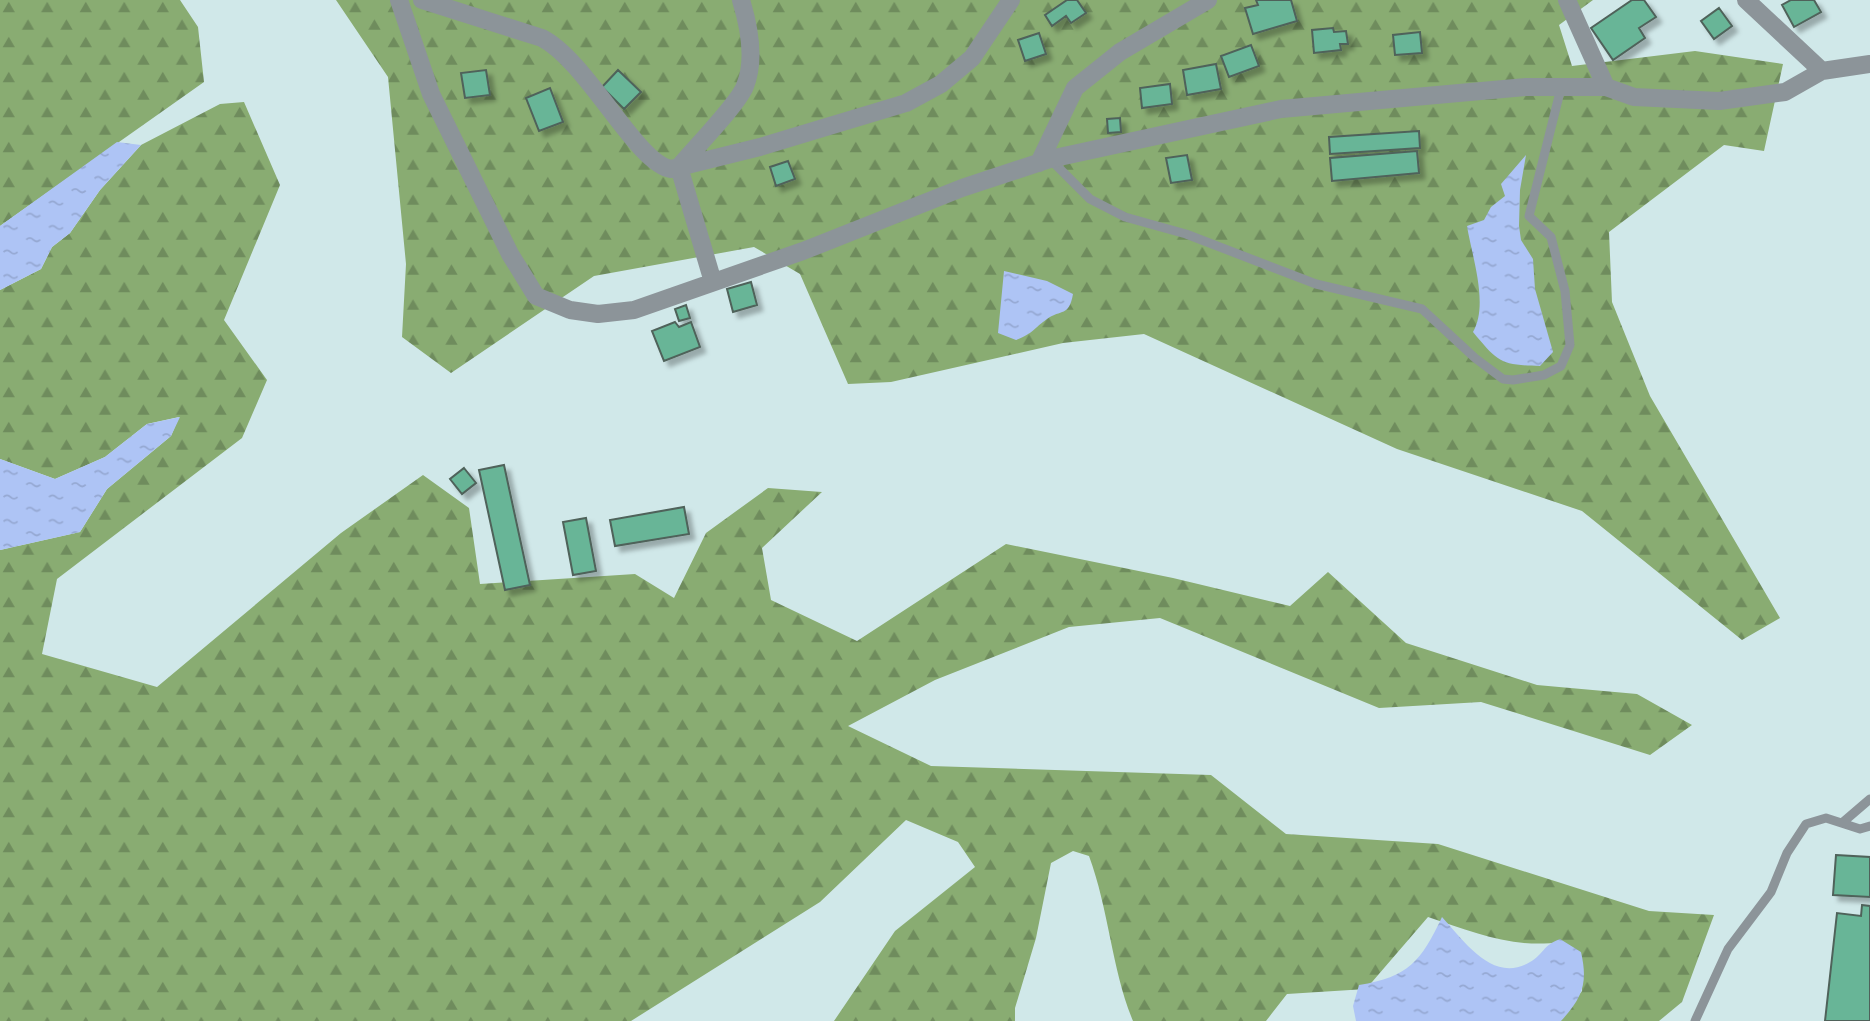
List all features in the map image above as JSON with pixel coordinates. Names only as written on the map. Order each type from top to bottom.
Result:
[{"type":"street","points":[[399,0],[431,94],[510,254],[536,296],[570,310],[598,314],[634,310],[962,188],[1045,161],[1281,109],[1461,92],[1606,87],[1634,97],[1719,101],[1785,92],[1822,71],[1870,64]]},
{"type":"street","points":[[422,0],[542,38],[560,47],[593,84],[635,142],[662,167],[679,167],[906,103],[941,84],[972,58],[1011,0]]},
{"type":"street","points":[[679,167],[745,88],[750,59],[748,24],[741,0]]},
{"type":"street","points":[[1045,161],[1074,88],[1120,52],[1208,0]]},
{"type":"street","points":[[1567,0],[1606,87]]},
{"type":"street","points":[[1746,0],[1822,71]]},
{"type":"street","points":[[679,167],[713,282]]},
{"type":"lane","points":[[1045,161],[1090,199],[1125,217],[1186,234],[1316,284],[1422,309],[1503,379],[1522,380],[1544,376],[1561,366],[1570,345],[1565,291],[1552,237],[1530,216],[1561,88]]},
{"type":"lane","points":[[1842,823],[1870,799]]},
{"type":"lane","points":[[1695,1021],[1728,949],[1771,892],[1787,853],[1806,824],[1826,818],[1860,829],[1870,826]]},
{"type":"green space","points":[[0,0],[180,0],[198,27],[204,82],[0,226]]},
{"type":"green space","points":[[336,0],[1593,0],[1559,25],[1572,66],[1695,51],[1783,64],[1764,151],[1724,145],[1609,232],[1612,302],[1650,396],[1780,618],[1742,640],[1582,511],[1397,449],[1144,334],[1063,343],[891,382],[848,384],[800,274],[754,247],[594,276],[451,373],[402,337],[406,264],[388,77]]},
{"type":"green space","points":[[244,102],[280,185],[224,320],[267,380],[242,438],[57,579],[42,654],[157,687],[341,533],[423,475],[469,508],[480,584],[635,574],[674,598],[706,533],[768,488],[822,492],[762,548],[771,600],[857,641],[1006,544],[1173,578],[1290,606],[1328,572],[1406,643],[1537,685],[1637,694],[1692,725],[1650,755],[1481,702],[1379,708],[1160,618],[1069,627],[935,680],[848,726],[931,766],[1211,775],[1286,834],[1438,844],[1649,911],[1714,915],[1682,1002],[1659,1021],[1559,1021],[1582,991],[1581,956],[1561,942],[1543,944],[1510,941],[1428,917],[1366,989],[1287,994],[1266,1021],[1133,1021],[1120,982],[1089,856],[1073,851],[1051,863],[1036,938],[1015,1008],[1015,1021],[834,1021],[895,931],[975,867],[958,842],[906,820],[820,902],[631,1021],[0,1021],[0,550],[80,532],[107,489],[171,436],[179,417],[147,424],[105,457],[55,479],[0,459],[0,290],[41,269],[52,247],[70,233],[100,190],[141,145],[220,104]]},
{"type":"water","points":[[117,142],[141,145],[100,190],[70,233],[52,247],[41,269],[0,290],[0,226]]},
{"type":"water","points":[[1526,155],[1520,190],[1519,226],[1521,240],[1533,259],[1535,289],[1553,352],[1540,366],[1501,360],[1488,350],[1473,332],[1480,308],[1467,226],[1484,220],[1491,207],[1505,196],[1501,184]]},
{"type":"water","points":[[1004,271],[1047,281],[1073,294],[1069,306],[1016,340],[998,333]]},
{"type":"water","points":[[180,417],[171,436],[107,489],[80,532],[0,550],[0,459],[55,479],[105,457],[147,424]]},
{"type":"water","points":[[1442,917],[1470,948],[1492,964],[1504,968],[1530,962],[1550,944],[1560,939],[1581,952],[1584,981],[1579,997],[1561,1021],[1356,1021],[1353,1006],[1359,985],[1390,977],[1411,965],[1420,956]]},
{"type":"building","points":[[1067,0],[1077,0],[1086,13],[1071,23],[1066,16],[1052,26],[1045,15]]},
{"type":"building","points":[[1256,0],[1291,0],[1297,21],[1253,34],[1245,8],[1258,5]]},
{"type":"building","points":[[1632,0],[1644,0],[1656,17],[1639,28],[1645,38],[1613,60],[1591,28]]},
{"type":"building","points":[[1791,0],[1814,0],[1821,12],[1794,27],[1782,5]]},
{"type":"building","points":[[1719,8],[1732,26],[1714,39],[1701,21]]},
{"type":"building","points":[[1333,28],[1334,32],[1346,31],[1348,44],[1340,44],[1341,50],[1314,53],[1312,30]]},
{"type":"building","points":[[1420,32],[1422,53],[1395,55],[1393,35]]},
{"type":"building","points":[[1039,33],[1046,54],[1025,61],[1018,40]]},
{"type":"building","points":[[1251,45],[1259,66],[1229,77],[1221,56]]},
{"type":"building","points":[[1216,64],[1221,89],[1187,95],[1183,70]]},
{"type":"building","points":[[486,70],[490,95],[465,98],[461,73]]},
{"type":"building","points":[[618,70],[641,92],[624,109],[602,87]]},
{"type":"building","points":[[1170,84],[1172,104],[1142,108],[1140,88]]},
{"type":"building","points":[[550,88],[563,122],[539,131],[526,98]]},
{"type":"building","points":[[1120,118],[1121,132],[1108,133],[1107,119]]},
{"type":"building","points":[[1419,131],[1420,148],[1330,154],[1329,137]]},
{"type":"building","points":[[1417,151],[1419,173],[1332,181],[1330,158]]},
{"type":"building","points":[[1187,155],[1192,180],[1171,183],[1166,158]]},
{"type":"building","points":[[788,161],[795,179],[776,186],[770,167]]},
{"type":"building","points":[[751,282],[757,305],[733,312],[727,289]]},
{"type":"building","points":[[686,305],[690,318],[679,321],[675,309]]},
{"type":"building","points":[[675,322],[679,327],[691,322],[700,347],[664,361],[652,331]]},
{"type":"building","points":[[504,465],[530,585],[505,590],[479,470]]},
{"type":"building","points":[[464,468],[476,483],[462,494],[450,479]]},
{"type":"building","points":[[684,507],[689,534],[615,546],[610,520]]},
{"type":"building","points":[[586,518],[596,571],[573,575],[563,522]]},
{"type":"building","points":[[1836,855],[1870,857],[1870,897],[1833,895]]},
{"type":"building","points":[[1862,905],[1870,906],[1870,1021],[1825,1021],[1837,913],[1861,916]]}]
